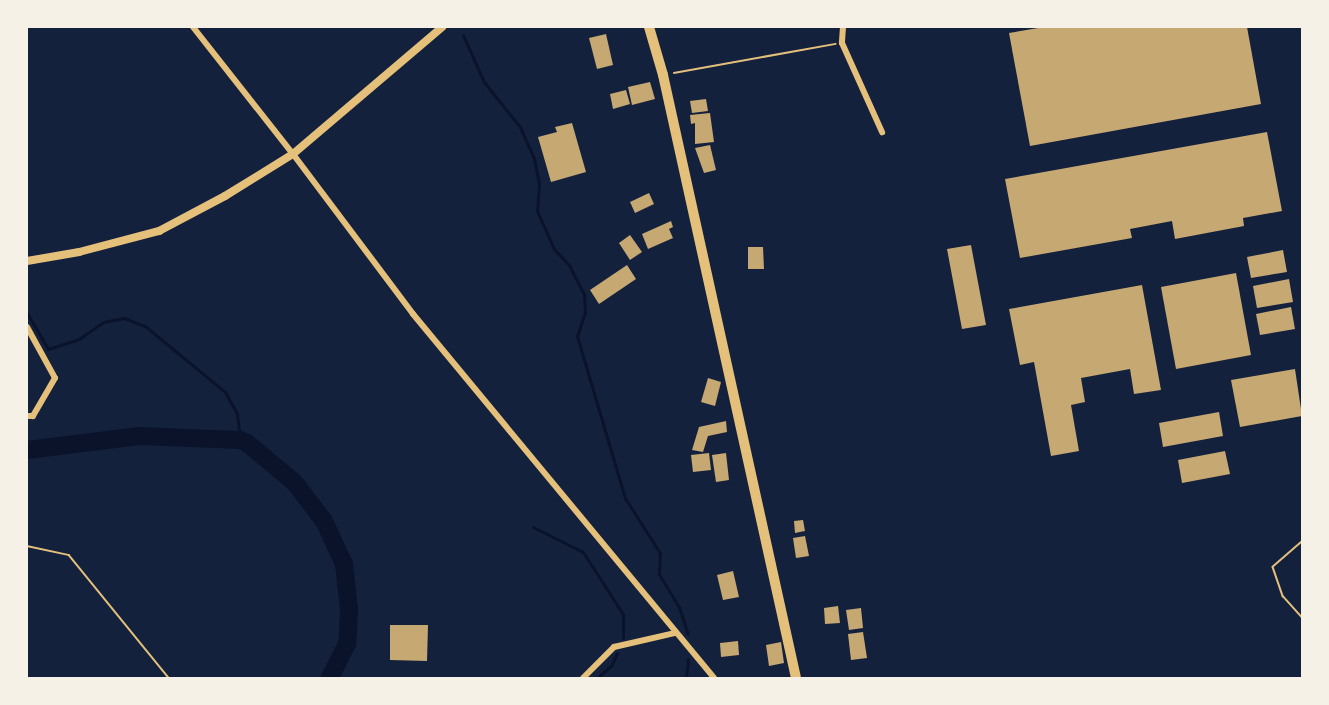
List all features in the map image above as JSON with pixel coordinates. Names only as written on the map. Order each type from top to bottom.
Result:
[{"type":"highway","points":[[649,27],[663,75],[796,678]]},
{"type":"street","points":[[193,27],[293,154],[393,289],[714,678]]},
{"type":"street","points":[[27,261],[79,252],[159,231],[225,196],[293,154],[442,27]]},
{"type":"street","points":[[843,27],[842,43],[882,132]]},
{"type":"street","points":[[27,327],[55,378],[33,416],[27,416]]},
{"type":"street","points":[[584,678],[614,647],[675,633]]},
{"type":"path","points":[[663,75],[842,43]]},
{"type":"path","points":[[1302,542],[1273,567],[1283,596],[1302,617]]},
{"type":"path","points":[[27,546],[69,555],[169,678]]},
{"type":"building","points":[[1044,27],[1247,27],[1261,104],[1030,146],[1009,33]]},
{"type":"building","points":[[606,34],[613,65],[597,69],[589,38]]},
{"type":"building","points":[[650,82],[655,99],[632,105],[628,87]]},
{"type":"building","points":[[626,90],[630,104],[613,109],[610,94]]},
{"type":"building","points":[[706,99],[708,111],[692,113],[690,101]]},
{"type":"building","points":[[710,113],[714,142],[695,144],[695,123],[691,124],[690,115]]},
{"type":"building","points":[[572,123],[586,172],[551,182],[538,137],[557,132],[555,127]]},
{"type":"building","points":[[1267,132],[1282,211],[1243,218],[1244,226],[1175,239],[1172,221],[1130,229],[1132,238],[1020,258],[1005,179]]},
{"type":"building","points":[[710,145],[716,170],[704,173],[695,148]]},
{"type":"building","points":[[649,193],[654,204],[635,213],[630,202]]},
{"type":"building","points":[[671,221],[673,227],[669,229],[673,238],[648,249],[642,234]]},
{"type":"building","points":[[630,235],[642,252],[630,260],[619,243]]},
{"type":"building","points":[[971,245],[986,325],[962,329],[947,249]]},
{"type":"building","points":[[748,247],[763,247],[764,269],[748,269]]},
{"type":"building","points":[[1283,250],[1287,272],[1251,278],[1247,257]]},
{"type":"building","points":[[627,265],[636,279],[599,304],[590,290]]},
{"type":"building","points":[[1236,273],[1251,355],[1176,369],[1161,287]]},
{"type":"building","points":[[1289,279],[1293,302],[1257,308],[1253,286]]},
{"type":"building","points":[[1142,285],[1161,390],[1134,394],[1130,369],[1081,378],[1085,402],[1071,405],[1079,451],[1051,456],[1034,362],[1020,365],[1009,309]]},
{"type":"building","points":[[1291,307],[1295,329],[1260,335],[1256,314]]},
{"type":"building","points":[[1295,369],[1302,416],[1240,427],[1231,380]]},
{"type":"building","points":[[708,378],[721,382],[715,406],[701,402]]},
{"type":"building","points":[[1219,412],[1223,436],[1163,447],[1159,423]]},
{"type":"building","points":[[726,421],[727,432],[708,436],[703,452],[692,450],[699,427]]},
{"type":"building","points":[[1225,451],[1230,474],[1182,483],[1178,460]]},
{"type":"building","points":[[709,453],[711,470],[693,472],[691,455]]},
{"type":"building","points":[[726,453],[729,480],[716,482],[712,455]]},
{"type":"building","points":[[803,520],[805,531],[795,533],[794,521]]},
{"type":"building","points":[[805,536],[809,556],[796,558],[793,538]]},
{"type":"building","points":[[733,571],[739,597],[723,600],[717,575]]},
{"type":"building","points":[[838,606],[840,623],[825,624],[824,608]]},
{"type":"building","points":[[861,608],[863,628],[849,630],[846,610]]},
{"type":"building","points":[[390,625],[428,625],[427,661],[390,660]]},
{"type":"building","points":[[863,632],[867,658],[851,660],[848,634]]},
{"type":"building","points":[[738,641],[739,655],[721,657],[720,643]]},
{"type":"building","points":[[781,642],[784,663],[769,666],[766,645]]},
{"type":"waterway","points":[[463,35],[484,82],[520,127],[534,158],[539,184],[537,211],[554,249],[569,265],[584,294],[585,312],[577,336],[625,498],[660,553],[659,574],[679,607],[688,634]]},
{"type":"waterway","points":[[27,313],[48,349],[79,339],[103,322],[124,318],[145,326],[225,392],[237,414],[240,440]]},
{"type":"waterway","points":[[27,450],[139,436],[240,440],[247,443],[295,483],[324,521],[344,564],[349,610],[347,644],[330,678]]},
{"type":"waterway","points":[[533,527],[583,552],[623,614],[623,638]]},
{"type":"waterway","points":[[597,678],[611,666],[617,653]]},
{"type":"waterway","points":[[686,678],[688,659]]}]
